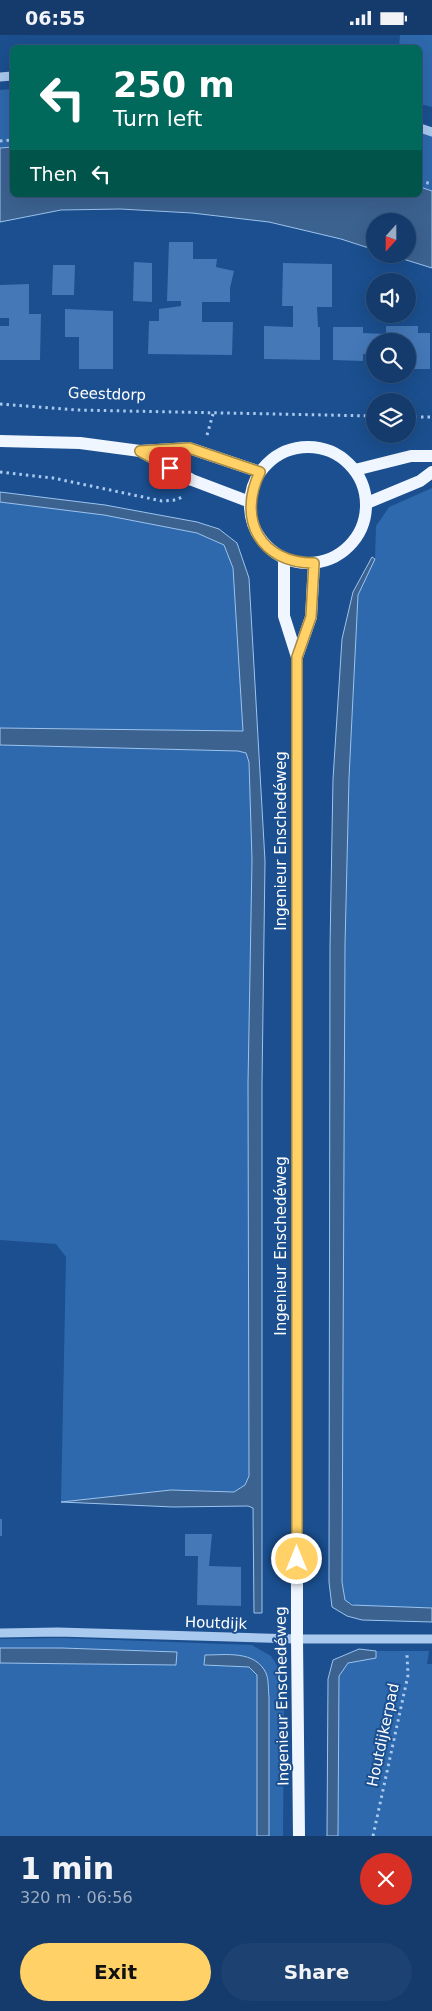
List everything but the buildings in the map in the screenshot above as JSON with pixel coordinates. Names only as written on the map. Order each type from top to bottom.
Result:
[{"type":"main road","points":[[0,441],[80,443],[140,451],[189,448],[260,472]]},
{"type":"main road","points":[[306,447],[325,449],[341,457],[355,469],[363,486],[367,503],[364,521],[357,537],[346,550],[331,559],[314,563],[294,562],[272,551],[259,535],[250,516],[250,502],[253,486],[260,472],[272,459],[289,450],[306,447]]},
{"type":"main road","points":[[140,451],[192,480],[250,502]]},
{"type":"main road","points":[[355,469],[411,456],[432,456]]},
{"type":"main road","points":[[367,503],[420,481],[432,472]]},
{"type":"main road","name":"Ingenieur Enschedéweg","points":[[284,558],[284,616],[297,657],[297,1639],[299,1836]]},
{"type":"main road","name":"Ingenieur Enschedéweg","points":[[297,657],[311,617],[314,563]]},
{"type":"street","name":"Houtdijk","points":[[0,1633],[58,1632],[297,1639],[432,1639]]},
{"type":"path","name":"Geestdorp","points":[[0,404],[76,410],[366,416]]},
{"type":"path","points":[[202,453],[213,414]]},
{"type":"path","points":[[416,417],[432,417]]},
{"type":"path","points":[[0,472],[53,478],[162,501],[176,500],[185,496],[192,480]]},
{"type":"path","name":"Houtdijkerpad","points":[[374,1836],[408,1675],[406,1639]]},
{"type":"shaded area","points":[[400,35],[432,35],[432,107],[422,104],[422,45],[399,45]]},
{"type":"shaded area","points":[[10,89],[10,147],[0,148],[0,90]]},
{"type":"shaded area","points":[[422,134],[432,136],[432,191],[422,188]]},
{"type":"shaded area","points":[[10,147],[10,197],[422,197],[422,188],[432,191],[432,268],[416,263],[416,213],[366,213],[366,247],[341,239],[269,222],[192,213],[120,209],[61,210],[0,222],[0,148]]},
{"type":"shaded area","points":[[432,488],[432,1608],[374,1608],[353,1604],[345,1600],[342,1582],[345,945],[349,778],[358,595],[375,559],[376,526],[389,507]]},
{"type":"shaded area","points":[[0,492],[105,505],[197,522],[219,529],[237,543],[249,578],[265,861],[262,1084],[262,1613],[254,1613],[253,1508],[248,1506],[173,1507],[61,1502],[171,1490],[234,1492],[245,1485],[249,1476],[248,1084],[252,860],[249,762],[246,753],[238,751],[0,745],[0,728],[243,731],[233,568],[224,545],[197,533],[104,515],[0,502]]},
{"type":"shaded area","points":[[0,502],[104,515],[197,533],[224,545],[233,568],[243,731],[0,728]]},
{"type":"shaded area","points":[[372,557],[375,559],[358,595],[349,778],[345,945],[342,1582],[345,1600],[352,1605],[432,1608],[432,1622],[362,1620],[347,1616],[332,1607],[329,1582],[330,946],[333,779],[342,639],[353,592]]},
{"type":"shaded area","points":[[0,745],[238,751],[246,753],[249,762],[252,860],[248,1084],[249,1476],[245,1485],[234,1492],[171,1490],[61,1502],[66,1257],[56,1244],[0,1240]]},
{"type":"shaded area","points":[[62,1638],[252,1645],[271,1656],[280,1670],[284,1697],[283,1836],[269,1836],[269,1697],[266,1674],[259,1663],[205,1655],[204,1665],[249,1667],[257,1675],[257,1836],[0,1836],[0,1663],[176,1664],[177,1652],[0,1648],[0,1639]]},
{"type":"shaded area","points":[[0,1648],[177,1652],[176,1665],[0,1663]]},
{"type":"shaded area","points":[[359,1649],[376,1651],[376,1658],[348,1663],[339,1676],[338,1836],[327,1836],[328,1679],[333,1660]]},
{"type":"shaded area","points":[[376,1651],[429,1651],[427,1664],[432,1664],[432,1836],[338,1836],[339,1676],[348,1663],[376,1658]]},
{"type":"shaded area","points":[[205,1655],[239,1655],[247,1657],[255,1660],[266,1673],[269,1697],[269,1836],[257,1836],[257,1675],[249,1667],[204,1665]]},
{"type":"route","points":[[170,468],[140,451],[189,448],[260,472],[253,486],[250,516],[262,541],[272,551],[284,558],[294,562],[314,563],[311,617],[297,657],[297,1559]]}]
